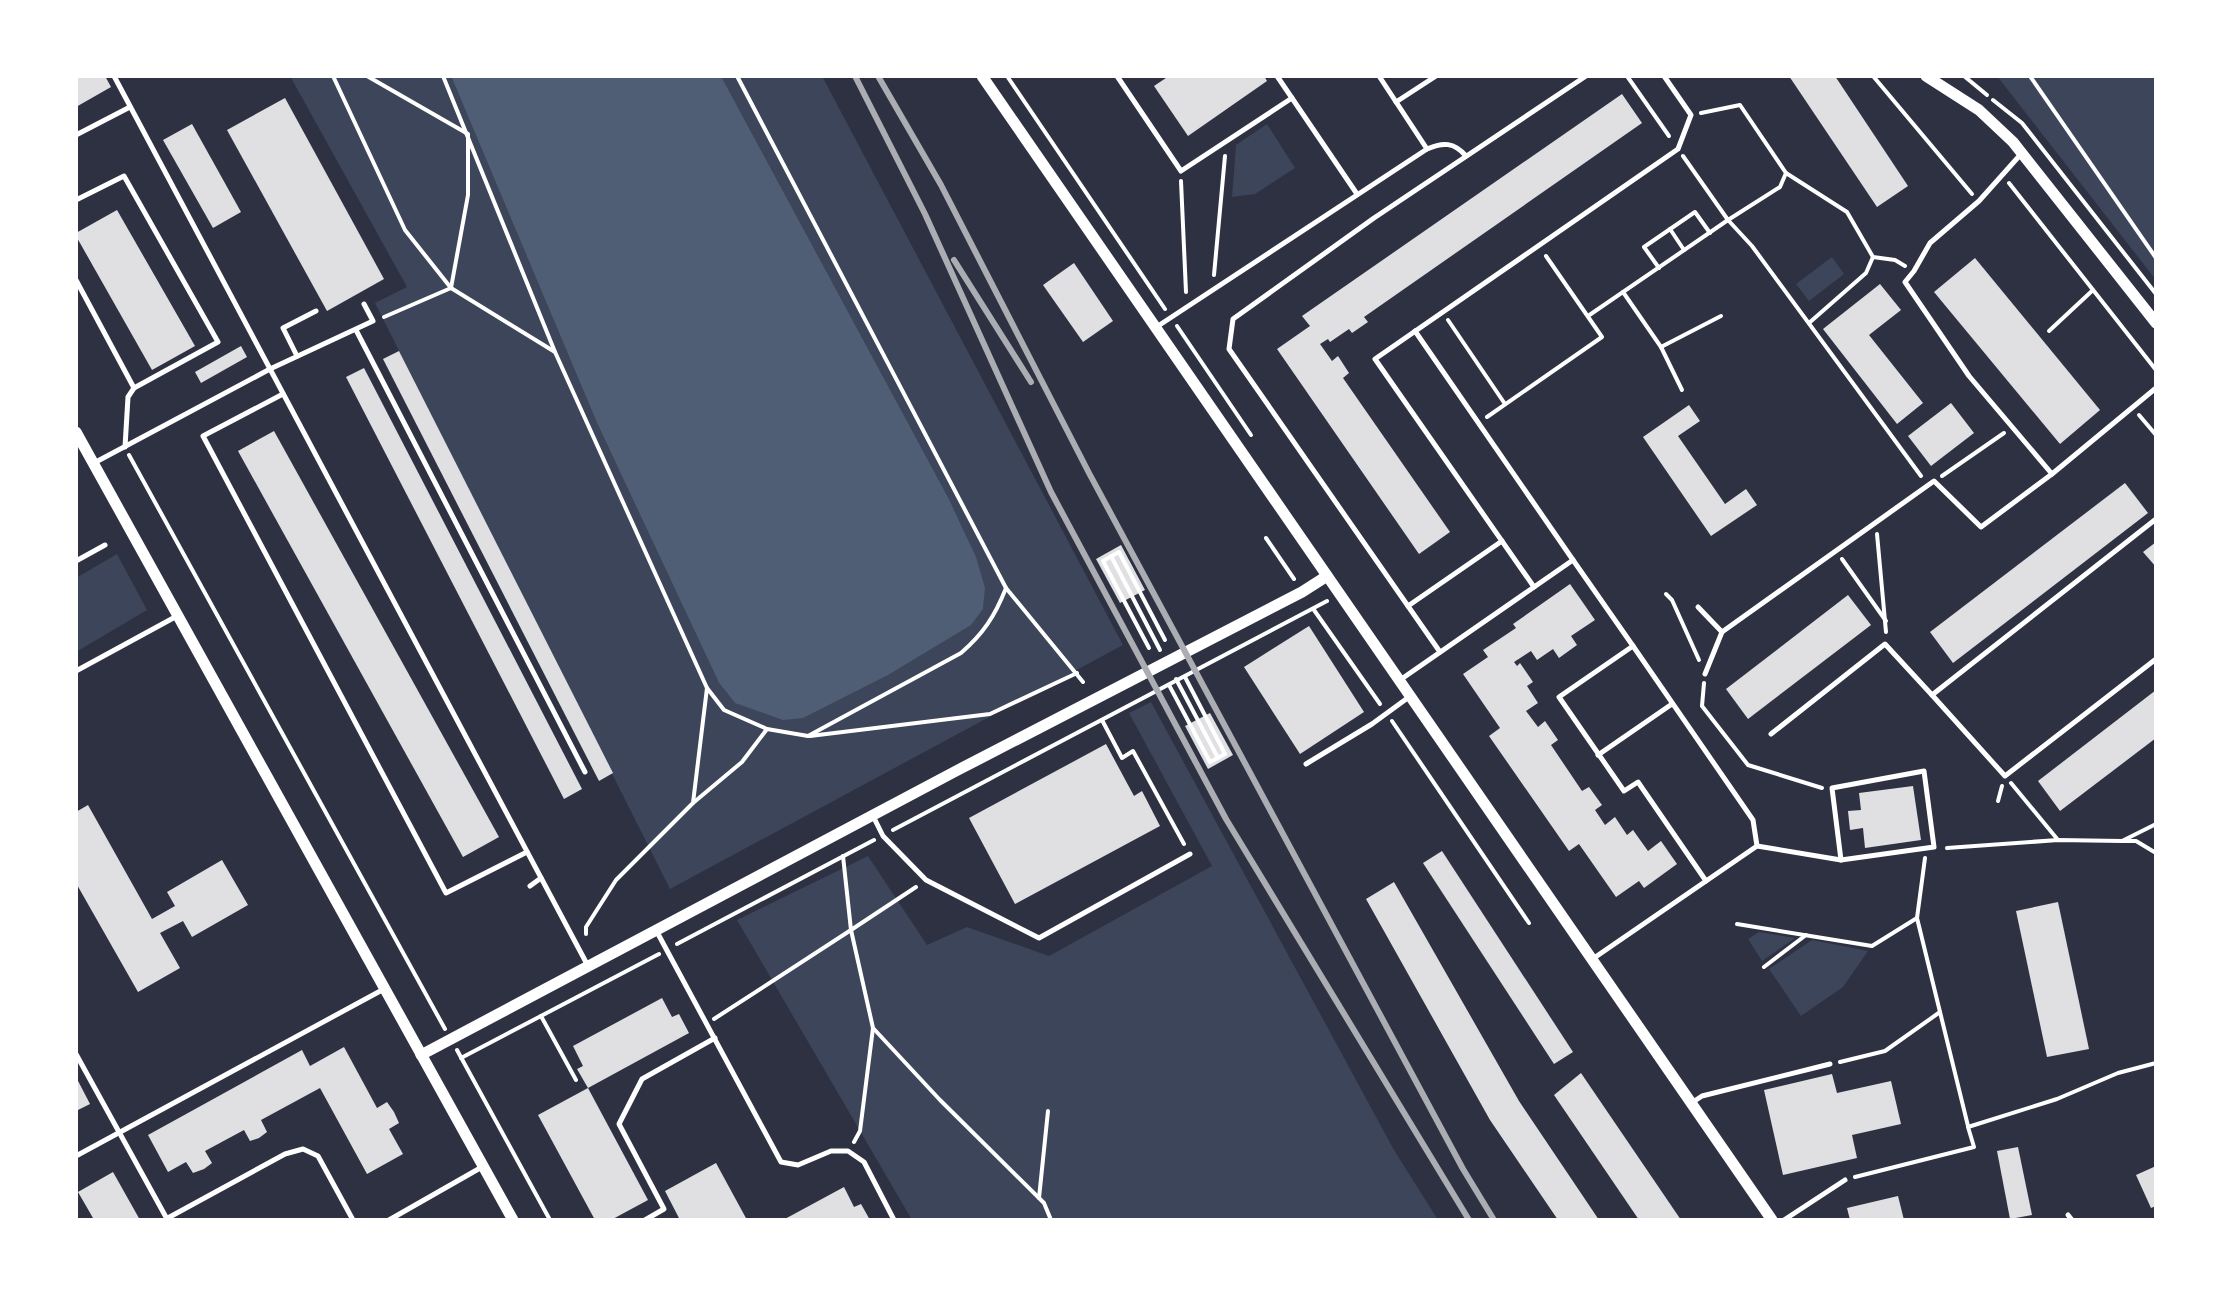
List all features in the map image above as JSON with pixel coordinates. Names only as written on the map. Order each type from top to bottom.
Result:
[{"type":"street","points":[[1926,76],[1979,110],[2022,153],[2156,323]]},
{"type":"street","points":[[986,77],[1772,1220]]},
{"type":"street","points":[[76,432],[513,1220]]},
{"type":"street","points":[[421,1055],[872,815],[1302,592],[1327,576]]},
{"type":"lane","points":[[114,76],[589,967]]},
{"type":"lane","points":[[1117,76],[1181,171],[1292,98]]},
{"type":"lane","points":[[1277,76],[1357,194]]},
{"type":"lane","points":[[1379,76],[1427,149]]},
{"type":"lane","points":[[1396,102],[1436,76]]},
{"type":"lane","points":[[1440,652],[1229,349],[1233,319],[1586,76]]},
{"type":"lane","points":[[1534,587],[1375,359],[1678,149],[1691,115],[1664,76]]},
{"type":"lane","points":[[76,135],[130,107]]},
{"type":"lane","points":[[1156,327],[1427,149],[1449,144],[1459,148],[1466,156]]},
{"type":"lane","points":[[2022,153],[1979,201],[1930,243],[1905,282],[1969,376],[2052,474]]},
{"type":"lane","points":[[76,200],[124,176],[218,342],[134,388],[128,397],[125,447]]},
{"type":"lane","points":[[76,280],[134,388]]},
{"type":"lane","points":[[93,463],[270,369],[373,321],[364,304]]},
{"type":"lane","points":[[297,356],[283,328],[316,311]]},
{"type":"lane","points":[[356,330],[585,772]]},
{"type":"lane","points":[[1415,331],[1753,820],[1757,846]]},
{"type":"lane","points":[[1705,674],[1722,632],[1934,481],[1981,527],[2052,474],[2156,388]]},
{"type":"lane","points":[[283,393],[203,436],[446,893],[527,852]]},
{"type":"lane","points":[[1932,695],[2156,519]]},
{"type":"lane","points":[[1408,606],[1502,541]]},
{"type":"lane","points":[[76,561],[105,545]]},
{"type":"lane","points":[[1399,680],[1573,560]]},
{"type":"lane","points":[[1698,607],[1722,632]]},
{"type":"lane","points":[[76,671],[178,616]]},
{"type":"lane","points":[[1771,734],[1885,644],[2005,776],[2156,659]]},
{"type":"lane","points":[[1633,646],[1559,697],[1624,791],[1638,782],[1706,881]]},
{"type":"lane","points":[[1306,764],[1410,696]]},
{"type":"lane","points":[[1598,755],[1672,704]]},
{"type":"lane","points":[[1594,958],[1757,846],[1841,860],[1934,847],[1924,771],[1832,788],[1841,860]]},
{"type":"lane","points":[[872,815],[883,836],[926,880],[1039,938],[1190,854]]},
{"type":"lane","points":[[530,886],[541,878]]},
{"type":"lane","points":[[657,931],[781,1162],[798,1165],[831,1151],[848,1151],[864,1162],[894,1220]]},
{"type":"lane","points":[[76,1156],[385,988]]},
{"type":"lane","points":[[645,1220],[664,1209],[619,1124],[642,1079],[715,1038]]},
{"type":"lane","points":[[76,1054],[167,1219],[285,1154],[303,1149],[318,1156],[353,1220]]},
{"type":"lane","points":[[1692,1102],[1702,1096],[1830,1064]]},
{"type":"lane","points":[[389,1220],[483,1166]]},
{"type":"lane","points":[[1784,1220],[1845,1180]]},
{"type":"path","points":[[333,76],[405,230],[451,288],[555,352]]},
{"type":"path","points":[[367,76],[468,134]]},
{"type":"path","points":[[443,76],[555,352],[707,688],[724,710],[767,729],[808,736],[990,714],[1077,673]]},
{"type":"path","points":[[737,76],[1006,588],[1083,682]]},
{"type":"path","points":[[1007,76],[1258,445]]},
{"type":"path","points":[[1627,76],[1728,220],[1752,246],[1928,486]]},
{"type":"path","points":[[1873,76],[1979,201]]},
{"type":"path","points":[[2030,76],[2156,258]]},
{"type":"path","points":[[1691,115],[1740,105],[1786,173],[1847,212],[1873,257]]},
{"type":"path","points":[[451,288],[468,195],[468,134]]},
{"type":"path","points":[[1213,290],[1226,141]]},
{"type":"path","points":[[1181,171],[1187,307]]},
{"type":"path","points":[[1588,316],[1780,187],[1786,173]]},
{"type":"path","points":[[2003,175],[2156,370]]},
{"type":"path","points":[[1659,268],[1644,247],[1670,229],[1695,212],[1710,233]]},
{"type":"path","points":[[1670,229],[1684,250]]},
{"type":"path","points":[[1494,412],[1602,337],[1539,245]]},
{"type":"path","points":[[1873,257],[1895,260],[1914,271]]},
{"type":"path","points":[[1809,323],[1866,273],[1873,257]]},
{"type":"path","points":[[373,321],[451,288]]},
{"type":"path","points":[[2049,331],[2093,290]]},
{"type":"path","points":[[1623,292],[1661,347],[1682,390]]},
{"type":"path","points":[[1442,313],[1505,404]]},
{"type":"path","points":[[1661,347],[1721,316]]},
{"type":"path","points":[[2133,407],[2156,435]]},
{"type":"path","points":[[1934,481],[2012,426]]},
{"type":"path","points":[[125,447],[550,1220]]},
{"type":"path","points":[[1876,523],[1887,622],[1885,644]]},
{"type":"path","points":[[1266,538],[1529,923]]},
{"type":"path","points":[[1836,551],[1887,622]]},
{"type":"path","points":[[1149,648],[1103,561],[1119,552],[1165,640]]},
{"type":"path","points":[[1111,556],[1132,597]]},
{"type":"path","points":[[808,736],[961,653],[979,638],[995,616],[1006,588]]},
{"type":"path","points":[[461,1058],[1314,609],[1339,593]]},
{"type":"path","points":[[1666,594],[1672,600],[1705,674],[1702,706],[1748,765],[1827,790]]},
{"type":"path","points":[[1169,685],[1210,762],[1218,758],[1225,754],[1185,677]]},
{"type":"path","points":[[693,803],[707,688]]},
{"type":"path","points":[[1102,720],[1122,758],[1133,751],[1190,854]]},
{"type":"path","points":[[1197,720],[1218,758]]},
{"type":"path","points":[[586,927],[616,880],[693,803],[742,762],[767,729]]},
{"type":"path","points":[[2005,776],[2058,840]]},
{"type":"path","points":[[2122,841],[2156,824]]},
{"type":"path","points":[[1940,849],[2058,840],[2136,841],[2156,853]]},
{"type":"path","points":[[1845,1180],[1974,1147],[1917,918],[1926,850]]},
{"type":"path","points":[[843,856],[851,930],[873,1028],[860,1131],[848,1151]]},
{"type":"path","points":[[707,1024],[926,880]]},
{"type":"path","points":[[1737,924],[1872,946],[1917,918]]},
{"type":"path","points":[[1764,967],[1806,935]]},
{"type":"path","points":[[1830,1064],[1885,1051],[1940,1012]]},
{"type":"path","points":[[541,1016],[576,1080]]},
{"type":"path","points":[[873,1028],[1039,1198],[1051,1220]]},
{"type":"path","points":[[1968,1127],[2057,1099],[2118,1073],[2156,1063]]},
{"type":"path","points":[[1039,1198],[1048,1111]]},
{"type":"shaded area","points":[[290,76],[451,76],[597,423],[719,683],[735,703],[983,609],[978,566],[949,499],[721,76],[822,76],[1123,645],[670,889],[375,303],[407,287]]},
{"type":"shaded area","points":[[451,76],[721,76],[949,499],[976,557],[985,588],[983,609],[971,625],[888,675],[803,718],[783,720],[735,703],[719,683],[597,423]]},
{"type":"shaded area","points":[[1997,76],[2156,76],[2156,280]]},
{"type":"shaded area","points":[[1267,124],[1295,168],[1255,194],[1232,197],[1236,145]]},
{"type":"shaded area","points":[[1832,257],[1844,274],[1809,301],[1796,284]]},
{"type":"shaded area","points":[[117,554],[147,610],[76,652],[76,578]]},
{"type":"shaded area","points":[[1151,702],[1394,1150],[1438,1220],[912,1220],[737,920],[868,856],[927,945],[967,927],[1049,956],[1212,866],[1129,713]]},
{"type":"shaded area","points":[[1759,932],[1795,938],[1762,961],[1748,939]]},
{"type":"shaded area","points":[[1812,940],[1868,951],[1843,987],[1801,1016],[1769,969]]},
{"type":"building","points":[[76,76],[105,76],[111,87],[76,107]]},
{"type":"building","points":[[1169,76],[1264,76],[1267,81],[1188,136],[1154,86]]},
{"type":"building","points":[[1789,76],[1835,76],[1908,186],[1877,207]]},
{"type":"building","points":[[1622,94],[1642,123],[1364,317],[1368,322],[1352,333],[1349,329],[1330,342],[1328,339],[1320,344],[1332,361],[1338,356],[1349,373],[1343,378],[1450,532],[1419,554],[1277,349],[1310,326],[1302,316]]},
{"type":"building","points":[[285,98],[384,279],[327,311],[227,130]]},
{"type":"building","points":[[192,124],[241,212],[213,228],[163,140]]},
{"type":"building","points":[[117,210],[195,346],[152,370],[76,236],[76,233]]},
{"type":"building","points":[[1975,258],[2100,410],[2060,444],[1934,292]]},
{"type":"building","points":[[1074,263],[1113,321],[1083,342],[1043,285]]},
{"type":"building","points":[[1880,284],[1901,310],[1869,335],[1923,403],[1897,424],[1823,329]]},
{"type":"building","points":[[241,346],[247,357],[201,383],[195,372]]},
{"type":"building","points":[[399,351],[613,773],[599,781],[383,359]]},
{"type":"building","points":[[364,368],[582,789],[564,799],[346,377]]},
{"type":"building","points":[[1951,403],[1974,433],[1931,466],[1908,436]]},
{"type":"building","points":[[1689,405],[1700,421],[1678,436],[1725,504],[1746,489],[1757,505],[1711,536],[1643,437]]},
{"type":"building","points":[[274,431],[499,837],[463,857],[238,451]]},
{"type":"building","points":[[2125,483],[2148,513],[1953,663],[1930,632]]},
{"type":"building","points":[[2156,542],[2156,567],[2143,552]]},
{"type":"building","points":[[1121,545],[1145,590],[1120,603],[1096,559]]},
{"type":"building","points":[[1570,584],[1595,620],[1571,636],[1577,645],[1559,658],[1553,649],[1537,660],[1531,651],[1514,662],[1517,666],[1520,663],[1533,682],[1527,686],[1538,703],[1526,711],[1538,727],[1545,721],[1558,740],[1551,745],[1582,791],[1589,787],[1602,805],[1595,810],[1605,825],[1615,817],[1627,835],[1633,830],[1648,851],[1661,841],[1677,864],[1644,888],[1639,881],[1616,897],[1579,844],[1569,851],[1489,736],[1500,728],[1463,674],[1488,657],[1483,650],[1516,628],[1513,624]]},
{"type":"building","points":[[1848,595],[1871,625],[1748,719],[1726,689]]},
{"type":"building","points":[[1309,626],[1364,712],[1300,754],[1244,667]]},
{"type":"building","points":[[2156,690],[2156,738],[2060,811],[2038,781]]},
{"type":"building","points":[[1210,713],[1233,755],[1208,769],[1185,726]]},
{"type":"building","points":[[1106,744],[1134,796],[1142,791],[1160,826],[1015,904],[969,818]]},
{"type":"building","points":[[1913,786],[1921,840],[1865,848],[1863,828],[1850,830],[1848,811],[1861,810],[1859,793]]},
{"type":"building","points":[[88,805],[152,919],[175,906],[167,892],[222,860],[248,905],[192,937],[183,921],[160,933],[180,968],[138,992],[76,883],[76,812]]},
{"type":"building","points":[[1442,851],[1573,1052],[1554,1064],[1423,863]]},
{"type":"building","points":[[1394,882],[1519,1101],[1599,1220],[1558,1220],[1490,1120],[1366,899]]},
{"type":"building","points":[[2058,902],[2089,1049],[2047,1057],[2016,911]]},
{"type":"building","points":[[662,998],[672,1017],[679,1014],[689,1033],[588,1088],[577,1069],[583,1066],[573,1046]]},
{"type":"building","points":[[344,1047],[377,1108],[387,1102],[394,1112],[399,1123],[389,1129],[403,1154],[367,1174],[320,1088],[261,1120],[267,1132],[259,1138],[250,1141],[244,1130],[205,1151],[212,1163],[204,1169],[193,1173],[186,1162],[168,1172],[148,1135],[302,1050],[310,1066]]},
{"type":"building","points":[[1581,1073],[1681,1220],[1639,1220],[1554,1095]]},
{"type":"building","points":[[1832,1074],[1837,1093],[1891,1081],[1901,1124],[1852,1135],[1857,1158],[1783,1175],[1764,1090]]},
{"type":"building","points":[[76,1077],[90,1104],[76,1111]]},
{"type":"building","points":[[588,1088],[648,1200],[611,1220],[595,1220],[538,1115]]},
{"type":"building","points":[[2018,1147],[2032,1215],[2010,1219],[1997,1151]]},
{"type":"building","points":[[716,1163],[747,1220],[680,1220],[665,1191]]},
{"type":"building","points":[[2156,1166],[2156,1206],[2151,1208],[2136,1175]]},
{"type":"building","points":[[113,1172],[140,1220],[90,1220],[93,1218],[78,1192]]},
{"type":"building","points":[[844,1187],[854,1207],[861,1204],[870,1220],[783,1220]]},
{"type":"building","points":[[1898,1196],[1904,1220],[1850,1220],[1847,1208]]},
{"type":"railway","points":[[855,76],[925,214],[1051,492],[1226,819],[1469,1220]]},
{"type":"railway","points":[[878,76],[941,185],[1089,473],[1463,1169],[1494,1220]]},
{"type":"railway","points":[[954,260],[1031,382]]}]
